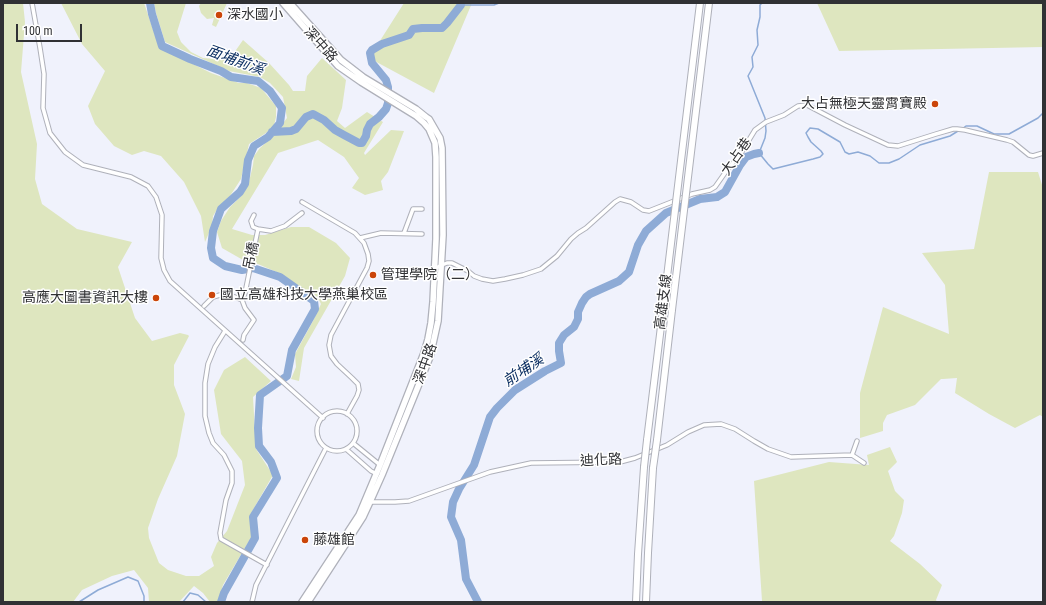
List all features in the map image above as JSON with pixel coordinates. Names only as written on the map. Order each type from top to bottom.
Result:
[{"type":"highway","name":"高雄支線","points":[[636,602],[644,467],[700,3]]},
{"type":"highway","name":"高雄支線","points":[[646,602],[654,468],[709,3]]},
{"type":"main road","name":"深中路","points":[[282,3],[338,66],[416,109],[429,119],[440,138],[442,148],[444,264],[438,321],[430,357],[383,473],[368,501],[302,602]]},
{"type":"main road","name":"深中路","points":[[290,3],[341,60],[362,80],[416,116],[429,129],[435,143],[436,152],[436,231],[431,323],[428,339],[424,353],[376,474],[363,517],[308,602]]},
{"type":"street","points":[[32,3],[44,74],[43,108],[50,133],[65,152],[83,165],[131,177],[148,186],[156,197],[162,215],[161,258],[164,270],[170,281],[323,418]]},
{"type":"street","name":"大占巷","points":[[444,264],[457,265],[482,280],[493,281],[504,280],[541,269],[557,256],[571,239],[620,199],[631,202],[643,210],[648,211],[715,187],[741,153],[755,130],[766,122],[784,115],[798,106],[807,105],[888,145],[898,146],[953,129],[1013,142],[1029,155],[1033,156],[1043,154]]},
{"type":"street","points":[[302,202],[356,233],[364,243],[368,254],[369,261],[367,268],[331,335],[329,345],[331,356],[337,364],[358,384],[357,396],[347,414]]},
{"type":"street","points":[[404,233],[413,209],[422,209]]},
{"type":"street","points":[[258,229],[271,231],[285,226],[302,213]]},
{"type":"street","name":"吊橋","points":[[242,300],[245,293],[258,229],[253,227],[251,220],[254,215]]},
{"type":"street","points":[[360,238],[381,233],[422,234]]},
{"type":"street","points":[[434,269],[444,264]]},
{"type":"street","points":[[204,306],[213,297],[220,295],[235,297],[242,300],[245,308],[254,320],[244,335],[243,340]]},
{"type":"street","points":[[225,331],[208,364],[205,383],[205,416],[209,433],[213,443],[224,455],[232,471],[232,483],[226,500],[221,526],[221,539],[266,565]]},
{"type":"street","points":[[334,412],[347,414],[356,423],[357,435],[353,443],[351,446],[340,451],[334,451],[326,448],[322,445],[318,434],[318,428],[323,418],[334,412]]},
{"type":"street","name":"迪化路","points":[[368,501],[395,502],[409,500],[490,472],[531,462],[620,462],[635,458],[667,445],[688,432],[704,425],[721,424],[735,429],[768,449],[791,457],[852,455]]},
{"type":"street","points":[[857,441],[852,455],[864,463]]},
{"type":"street","points":[[346,449],[376,474],[383,473],[380,465],[353,443]]},
{"type":"street","points":[[252,602],[256,585],[326,448]]},
{"type":"green space","points":[[3,3],[23,3],[25,22],[21,72],[37,144],[35,179],[42,204],[77,229],[132,242],[118,267],[135,318],[152,341],[180,333],[189,336],[174,365],[174,385],[185,414],[177,456],[158,499],[148,528],[149,538],[159,563],[168,570],[186,576],[199,576],[214,566],[211,557],[217,543],[227,531],[245,485],[242,461],[221,434],[214,390],[224,370],[245,357],[271,381],[253,397],[256,449],[273,475],[250,515],[252,536],[223,585],[218,602],[210,602],[203,593],[194,586],[179,602],[149,602],[148,588],[134,570],[112,576],[82,590],[73,602],[3,602]]},
{"type":"green space","points":[[61,3],[144,3],[159,47],[211,73],[239,83],[247,83],[261,88],[276,106],[274,126],[249,144],[241,179],[230,196],[218,208],[213,216],[212,226],[205,242],[201,216],[184,182],[161,156],[144,151],[132,155],[114,146],[95,124],[88,106],[105,71],[82,44]]},
{"type":"green space","points":[[154,3],[186,3],[177,32],[181,42],[191,52],[203,58],[215,59],[232,55],[243,40],[269,63],[293,91],[305,91],[307,76],[322,58],[346,80],[342,108],[337,121],[345,128],[367,112],[383,122],[364,153],[365,155],[391,130],[404,131],[388,172],[381,181],[383,190],[365,195],[352,188],[359,178],[344,157],[318,140],[278,153],[232,229],[252,235],[265,235],[291,227],[309,227],[336,243],[350,258],[345,276],[304,348],[299,381],[291,379],[296,367],[295,354],[321,304],[319,300],[281,274],[258,264],[243,260],[222,248],[217,232],[221,221],[230,207],[248,186],[254,156],[273,136],[287,118],[283,97],[270,83],[260,77],[229,71],[165,42]]},
{"type":"green space","points":[[201,3],[227,3],[216,27],[212,25],[214,18],[207,19],[201,13],[199,6]]},
{"type":"green space","points":[[404,3],[472,3],[434,93],[369,58]]},
{"type":"green space","points":[[817,3],[1043,3],[1043,47],[839,51]]},
{"type":"green space","points":[[989,172],[1038,172],[1043,188],[1043,417],[1040,415],[1015,428],[955,393],[957,378],[941,379],[915,405],[887,415],[883,423],[883,431],[860,438],[860,393],[883,307],[949,334],[945,285],[922,253],[974,249]]},
{"type":"green space","points":[[890,447],[897,462],[888,471],[895,491],[904,500],[902,513],[894,536],[890,541],[920,564],[942,585],[936,600],[937,602],[760,602],[762,601],[754,481],[829,462],[869,465],[867,455]]},
{"type":"waterway","name":"面埔前溪","points":[[150,3],[162,46],[221,71],[231,77],[258,81],[270,91],[282,108],[280,123],[268,137],[254,146],[248,160],[245,184],[240,192],[221,209],[213,231],[211,248],[213,258],[225,266],[242,270],[253,268],[280,277],[314,301],[315,309],[292,350],[287,376],[260,395],[258,428],[259,446],[271,462],[277,478],[253,517],[255,538],[224,593],[221,602]]},
{"type":"waterway","points":[[272,132],[291,131],[296,129],[306,117],[313,114],[324,120],[335,130],[359,143],[362,143],[370,124],[386,109],[388,103],[388,87],[386,80],[372,63],[370,53],[372,50],[382,44],[409,35],[413,29],[442,28],[461,5],[461,3]]},
{"type":"waterway","points":[[461,5],[494,5],[499,3]]},
{"type":"waterway","points":[[762,3],[760,5],[760,17],[757,30],[758,45],[752,57],[753,67],[748,76],[765,118],[765,138],[759,153],[773,169],[820,157],[823,154],[808,137],[806,133],[810,128],[818,129],[840,142],[845,152],[849,154],[858,152],[870,156],[879,163],[889,163],[899,159],[920,145],[950,136],[958,131]]},
{"type":"waterway","points":[[962,129],[966,126],[977,126],[994,134],[1009,134],[1038,118],[1043,113]]},
{"type":"waterway","name":"前埔溪","points":[[478,602],[466,579],[461,540],[451,517],[453,502],[474,465],[490,417],[515,390],[561,363],[559,343],[564,335],[574,327],[578,319],[578,312],[582,303],[590,294],[619,281],[629,272],[638,245],[646,231],[666,213],[700,199],[717,197],[725,192],[746,157],[759,153]]},
{"type":"waterway","points":[[79,602],[98,590],[128,577],[138,581],[144,596],[144,602]]},
{"type":"waterway","points":[[183,602],[190,593],[198,595],[206,602]]},
{"type":"place","name":"深水國小","points":[[219,15]]},
{"type":"place","name":"大占無極天靈霄寶殿","points":[[935,104]]},
{"type":"place","name":"管理學院（二）","points":[[373,275]]},
{"type":"place","name":"國立高雄科技大學燕巢校區","points":[[212,295]]},
{"type":"place","name":"高應大圖書資訊大樓","points":[[156,298]]},
{"type":"place","name":"藤雄館","points":[[305,540]]}]
